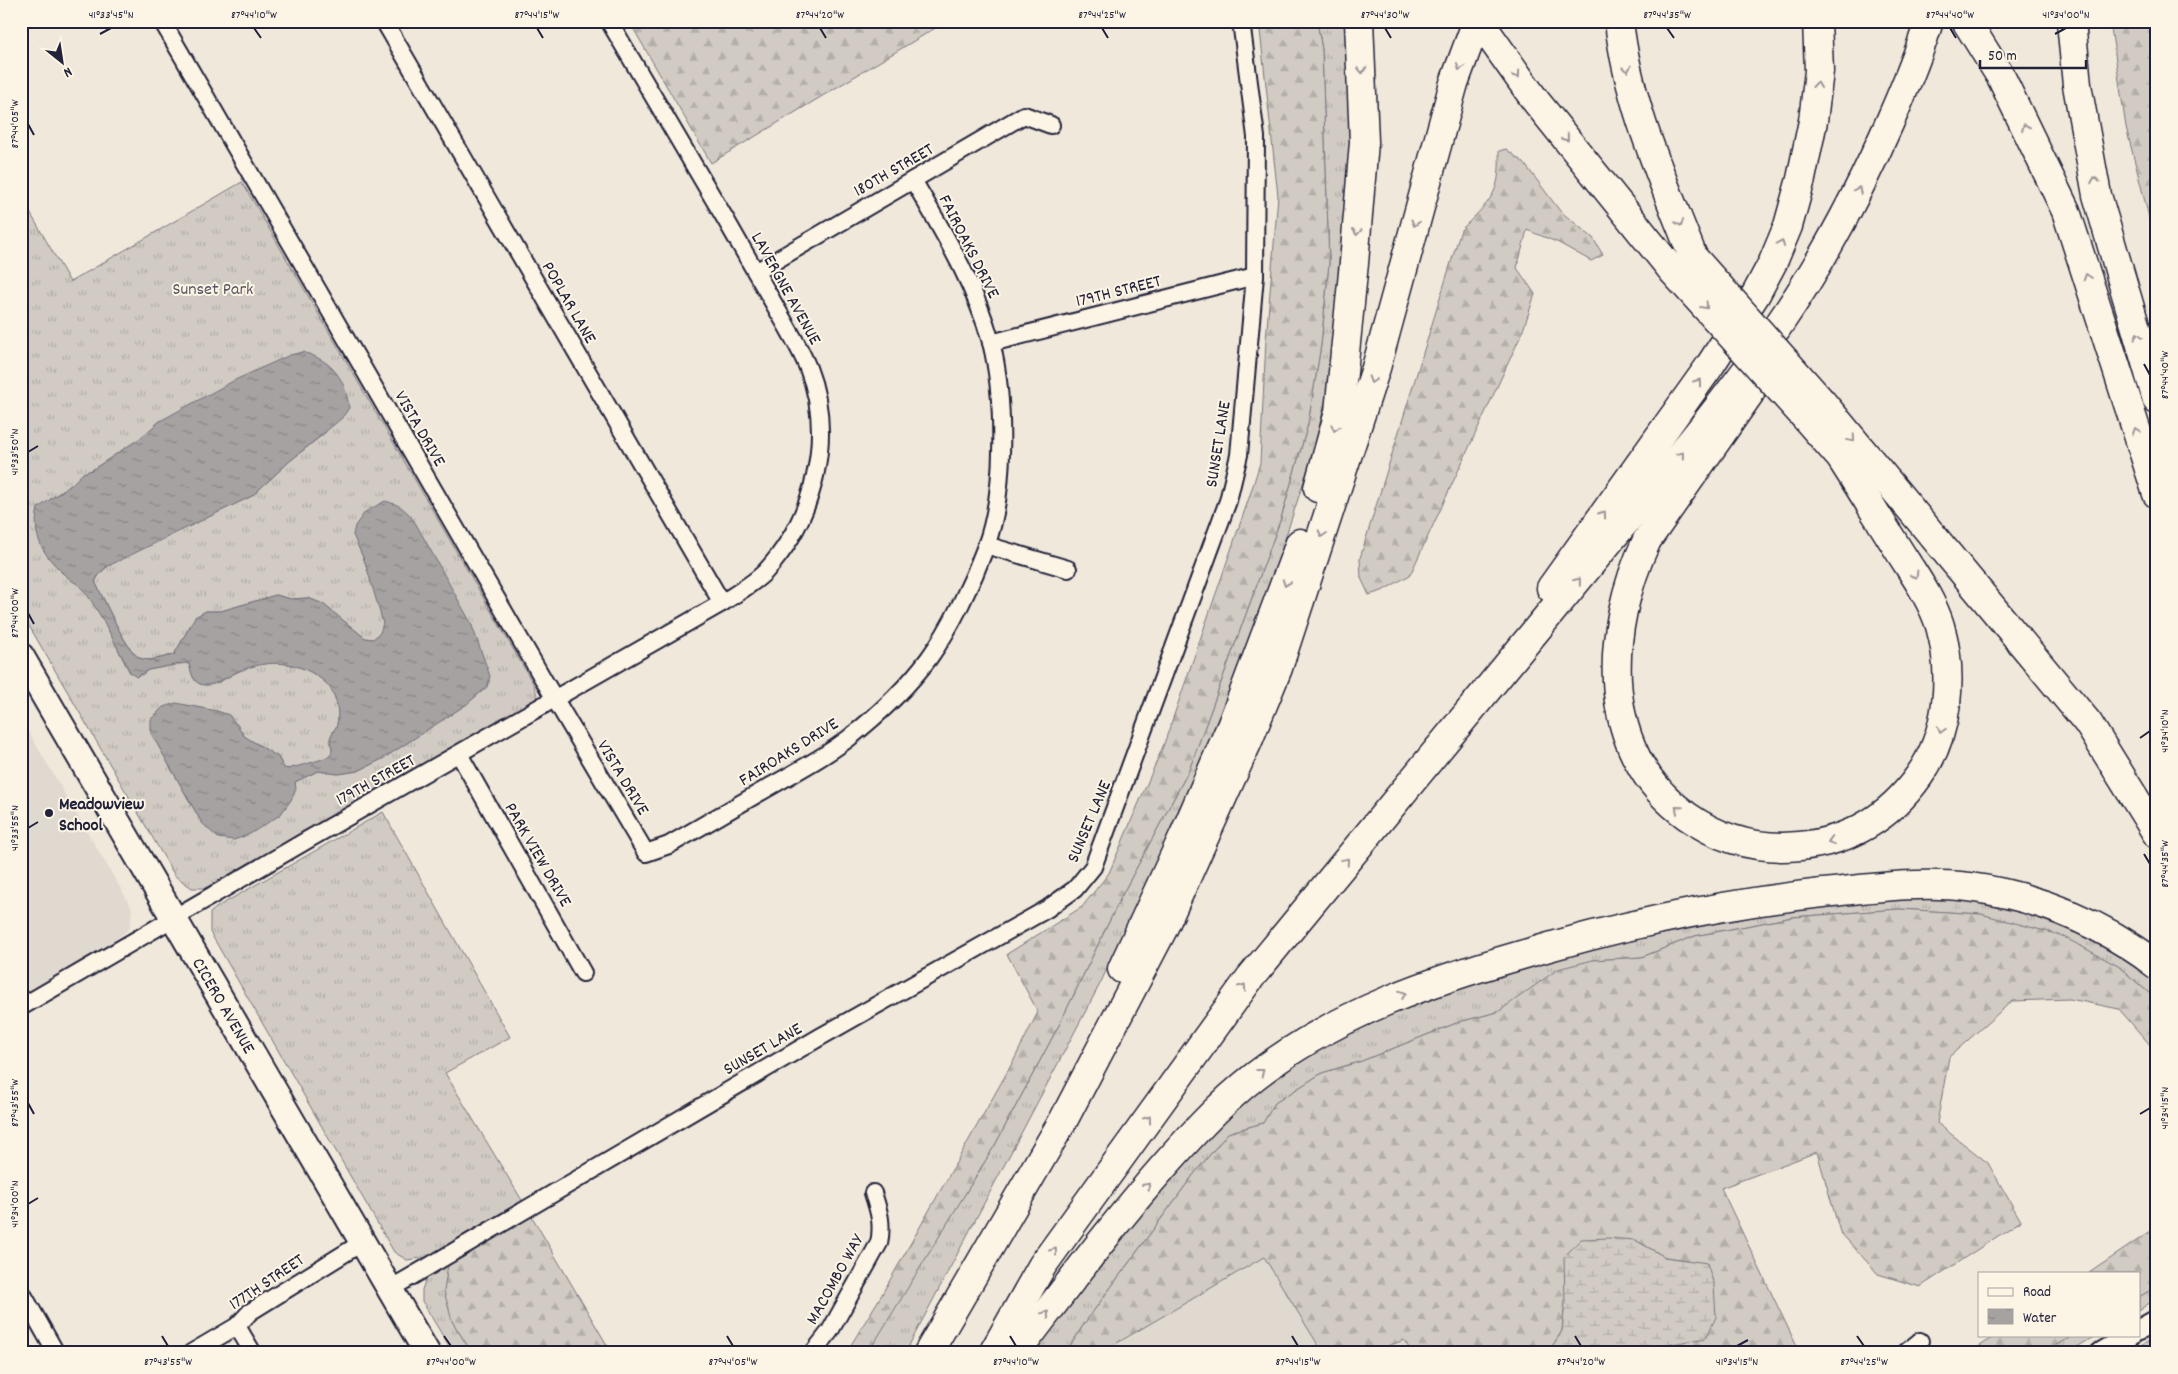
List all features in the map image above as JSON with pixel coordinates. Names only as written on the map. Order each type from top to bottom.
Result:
[{"type":"highway","points":[[1064,1119],[1072,1068],[1110,995],[1184,836],[1232,724],[1295,557],[1327,459],[1339,412],[1364,142],[1360,21]]},
{"type":"highway","points":[[928,1353],[1064,1119],[1163,929],[1248,741],[1278,668],[1376,368],[1454,82],[1478,21]]},
{"type":"highway","points":[[1478,21],[1535,100],[1812,408],[2088,723],[2157,835]]},
{"type":"highway","points":[[1619,21],[1630,83],[1682,263]]},
{"type":"highway","points":[[1525,646],[1552,586],[1709,367],[1756,294],[1773,262],[1788,226],[1814,121],[1819,71],[1818,21]]},
{"type":"highway","points":[[993,1353],[1042,1266],[1250,978],[1525,646],[1737,384],[1781,322],[1841,224],[1873,160],[1919,54],[1930,21]]},
{"type":"highway","points":[[1966,21],[2000,76],[2066,211],[2157,494]]},
{"type":"highway","points":[[2071,21],[2077,85],[2097,195],[2157,400]]},
{"type":"highway","points":[[1812,408],[1842,460],[1925,592],[1940,626],[1946,659],[1947,692],[1944,719],[1937,744],[1925,767],[1910,789],[1890,810],[1872,823],[1845,837],[1819,844],[1790,847],[1760,846],[1738,842],[1717,834],[1677,809],[1649,780],[1638,762],[1629,741],[1620,704],[1617,688],[1617,638],[1627,591],[1637,561],[1647,540],[1684,485],[1724,433],[1820,290],[1841,224]]},
{"type":"highway","points":[[1842,460],[2005,648],[2157,835]]},
{"type":"highway","points":[[1016,1353],[1111,1229],[1145,1188],[1203,1122],[1237,1090],[1271,1064],[1348,1018],[1403,994],[1474,968],[1565,942],[1708,909],[1780,898],[1932,884],[1994,891],[2046,905],[2100,928],[2157,965]]},
{"type":"main road","name":"CICERO AVENUE","points":[[21,656],[427,1353]]},
{"type":"street","name":"VISTA DRIVE","points":[[162,21],[555,700],[646,853]]},
{"type":"street","name":"POPLAR LANE","points":[[384,21],[722,603]]},
{"type":"street","name":"LAVERGNE AVENUE","points":[[609,21],[796,343],[808,369],[815,392],[819,424],[819,456],[813,487],[795,530],[776,558],[749,586]]},
{"type":"street","name":"SUNSET LANE","points":[[390,1289],[846,1022],[1047,909],[1075,889],[1084,879],[1098,856],[1228,501],[1239,454],[1255,276],[1256,137],[1241,21]]},
{"type":"street","name":"180TH STREET","points":[[756,272],[1024,115],[1051,124]]},
{"type":"street","name":"FAIROAKS DRIVE","points":[[646,853],[669,845],[824,755],[849,738],[884,708],[906,686],[929,658],[949,626],[986,546],[997,494],[1001,460],[1001,408],[991,342],[961,264],[913,180]]},
{"type":"street","name":"179TH STREET","points":[[991,342],[1255,276]]},
{"type":"street","points":[[986,546],[1068,569]]},
{"type":"street","name":"179TH STREET","points":[[21,1007],[38,999],[173,917],[555,700],[749,586]]},
{"type":"street","name":"PARK VIEW DRIVE","points":[[459,754],[583,973]]},
{"type":"street","name":"MACOMBO WAY","points":[[813,1353],[830,1331],[879,1243],[882,1227],[872,1193]]},
{"type":"street","name":"177TH STREET","points":[[191,1353],[237,1326],[250,1312],[363,1242]]},
{"type":"street","points":[[21,1291],[56,1353]]},
{"type":"street","points":[[2140,1329],[2157,1320]]},
{"type":"street","points":[[237,1326],[252,1353]]},
{"type":"street","points":[[2101,1353],[2129,1336]]},
{"type":"street","points":[[1905,1353],[1920,1341]]},
{"type":"shaded area","name":"Meadowview School","points":[[21,719],[132,908],[130,928],[109,945],[21,995]]},
{"type":"shaded area","points":[[1264,1257],[1323,1353],[1100,1353]]},
{"type":"shaded area","points":[[1405,1340],[1412,1353],[1369,1353]]},
{"type":"green space","points":[[629,21],[947,21],[711,163]]},
{"type":"green space","points":[[1259,21],[1317,21],[1322,50],[1329,263],[1321,345],[1308,424],[1281,518],[1189,770],[1123,893],[1060,1023],[995,1145],[876,1340],[867,1353],[846,1353],[881,1296],[1014,1060],[1038,1012],[1007,954],[1082,907],[1109,873],[1164,744],[1260,463],[1266,340],[1278,196]]},
{"type":"green space","points":[[1317,21],[1354,21],[1358,64],[1333,368],[1313,453],[1262,609],[1203,758],[1101,982],[905,1353],[867,1353],[995,1145],[1060,1023],[1123,893],[1189,770],[1281,518],[1308,424],[1321,345],[1329,263],[1322,50]]},
{"type":"green space","points":[[2110,21],[2157,21],[2157,249],[2126,127]]},
{"type":"green space","points":[[1506,149],[1524,163],[1560,211],[1593,238],[1603,255],[1591,261],[1559,243],[1527,230],[1517,268],[1535,294],[1522,333],[1410,575],[1382,591],[1369,595],[1361,578],[1360,558],[1461,230],[1492,196],[1498,178],[1499,151]]},
{"type":"green space","name":"Sunset Park","points":[[242,182],[534,685],[538,698],[205,888],[192,888],[175,876],[21,612],[21,197],[70,282]],"holes":[[[160,421],[326,432],[290,461],[252,496],[118,560],[105,569],[95,582],[116,623],[134,653],[140,658],[148,660],[157,659],[174,655],[195,617],[206,611],[221,611],[276,595],[291,599],[308,598],[323,604],[365,638],[373,639],[379,634],[383,626],[382,615],[371,579],[353,534],[467,704],[384,758],[358,771],[338,774],[318,771],[295,782],[293,796],[280,815],[202,823],[151,733],[200,709],[217,711],[237,724],[244,736],[278,757],[284,768],[298,767],[328,757],[332,752],[330,739],[337,725],[338,714],[332,692],[326,683],[316,675],[295,666],[284,664],[272,663],[249,668],[210,685],[198,683],[192,675],[189,664],[185,663],[148,670],[142,675],[130,673],[91,599],[84,589],[61,572],[50,499],[71,485],[83,473],[92,470],[139,439]]]},
{"type":"green space","points":[[383,812],[510,1037],[445,1073],[523,1202],[428,1257],[407,1260],[394,1252],[210,932],[210,913],[217,907]]},
{"type":"green space","points":[[1924,895],[1980,900],[2062,922],[2123,953],[2157,981],[2157,1000],[2118,966],[1981,914],[1899,909],[1793,917],[1695,936],[1642,957],[1593,960],[1498,1012],[1459,1022],[1362,1061],[1322,1073],[1275,1103],[1263,1123],[1228,1133],[1194,1174],[1084,1324],[1066,1353],[1030,1353],[1123,1232],[1232,1112],[1292,1063],[1366,1024],[1446,993],[1596,947],[1740,919],[1839,903]]},
{"type":"green space","points":[[1899,909],[1981,914],[2060,935],[2118,966],[2157,1000],[2157,1053],[2119,1009],[2070,999],[2012,1001],[1949,1057],[1937,1123],[1988,1163],[2021,1221],[1920,1287],[1878,1274],[1840,1232],[1817,1152],[1721,1188],[1800,1353],[1638,1353],[1661,1346],[1688,1260],[1665,1257],[1635,1240],[1565,1302],[1562,1331],[1548,1353],[1412,1353],[1404,1340],[1369,1353],[1323,1353],[1264,1257],[1100,1353],[1066,1353],[1084,1324],[1194,1174],[1228,1133],[1263,1123],[1275,1103],[1322,1073],[1362,1061],[1459,1022],[1498,1012],[1558,969],[1593,960],[1642,957],[1695,936],[1793,917]]},
{"type":"green space","points":[[531,1215],[607,1345],[586,1353],[472,1353],[452,1321],[444,1291],[448,1264]]},
{"type":"green space","points":[[2157,1227],[2157,1286],[2140,1296],[2140,1272],[2090,1272]]},
{"type":"green space","points":[[1581,1239],[1635,1240],[1665,1257],[1707,1263],[1714,1285],[1716,1317],[1706,1338],[1661,1346],[1638,1353],[1548,1353],[1562,1331],[1565,1302],[1564,1257]]},
{"type":"green space","points":[[448,1264],[452,1321],[472,1353],[453,1353],[422,1301],[422,1290],[427,1275]]},
{"type":"green space","points":[[2157,1286],[2157,1298],[2140,1309],[2140,1296]]},
{"type":"green space","points":[[1995,1336],[2072,1336],[2044,1353],[1970,1353]]},
{"type":"green space","points":[[2072,1336],[2095,1336],[2067,1353],[2044,1353]]},
{"type":"green space","points":[[2157,1337],[2157,1346],[2146,1353],[2128,1353]]},
{"type":"green space","points":[[607,1345],[612,1353],[586,1353]]},
{"type":"water","points":[[303,352],[322,360],[335,372],[344,387],[349,408],[342,418],[290,461],[252,496],[106,567],[95,582],[122,636],[134,654],[140,658],[153,660],[174,655],[195,617],[206,611],[221,611],[276,595],[291,599],[308,598],[323,604],[365,638],[373,639],[380,633],[383,623],[365,562],[353,535],[355,526],[365,512],[385,501],[403,509],[416,524],[471,623],[490,676],[487,687],[467,704],[384,758],[358,771],[338,774],[318,771],[295,782],[296,789],[291,800],[280,815],[250,834],[234,840],[218,838],[202,823],[151,733],[151,719],[163,707],[176,703],[229,715],[244,736],[278,757],[284,768],[288,769],[318,761],[331,754],[330,739],[337,725],[338,714],[332,692],[326,683],[306,670],[295,666],[272,663],[237,672],[210,685],[198,683],[192,675],[189,664],[185,663],[148,670],[136,677],[131,673],[88,596],[56,566],[43,550],[37,531],[38,508],[71,485],[83,473],[92,470],[139,439],[160,421],[235,380],[290,355]]},
{"type":"place","name":"Meadowview School","points":[[49,813]]}]
